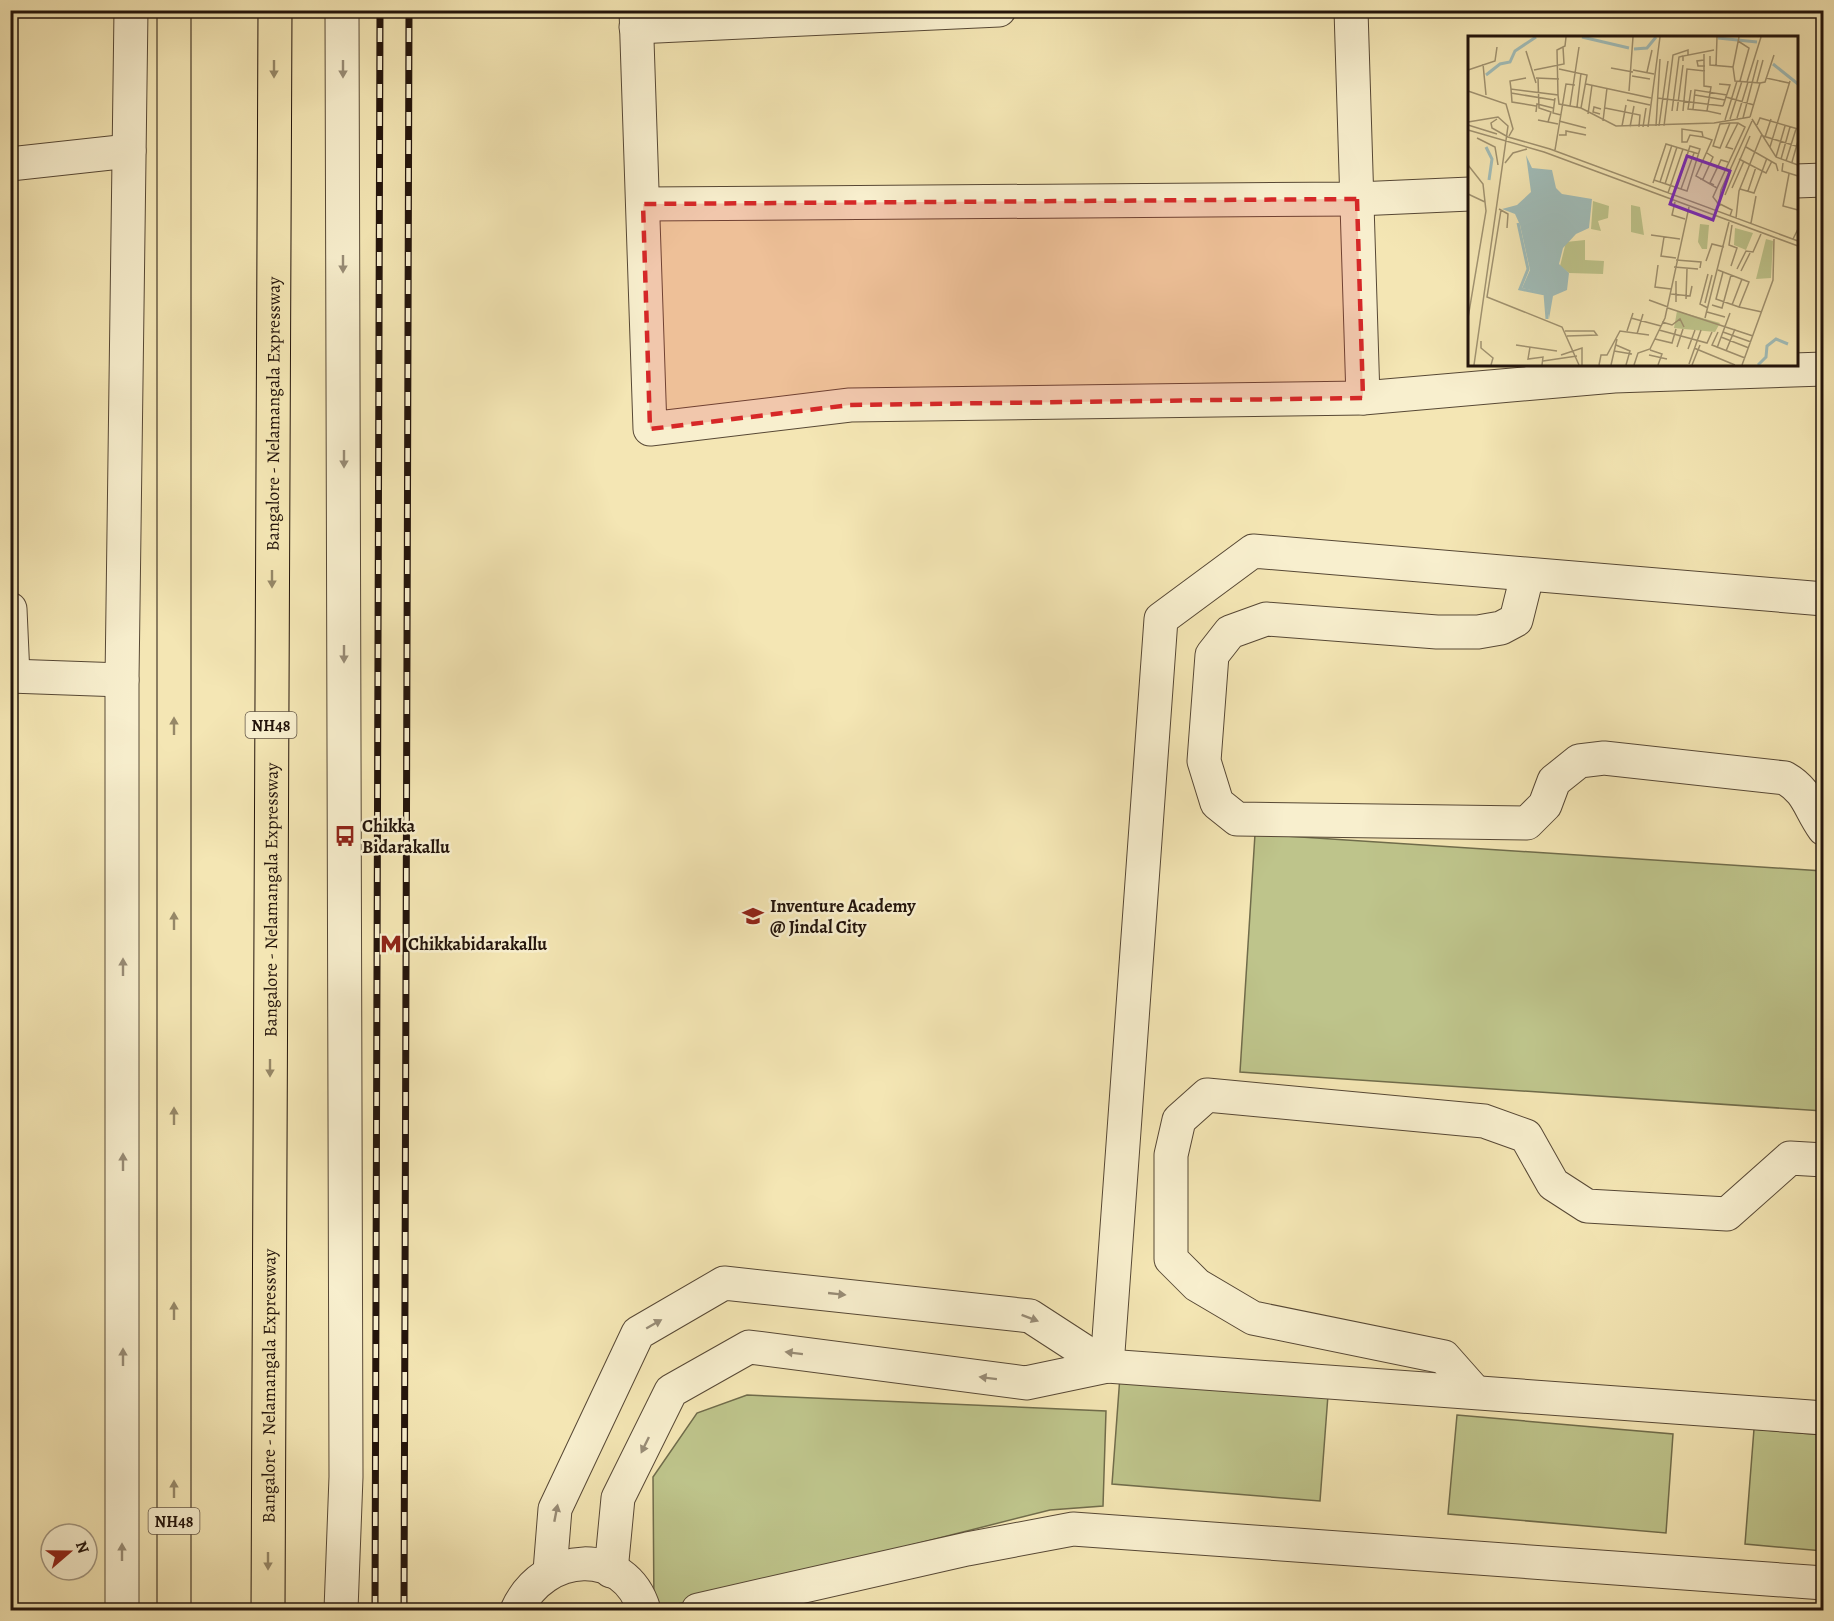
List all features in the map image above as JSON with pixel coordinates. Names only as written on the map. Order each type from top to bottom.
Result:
[{"type":"highway","name":"NH48","points":[[174,10],[174,1611]]},
{"type":"highway","name":"Bangalore - Nelamangala Expressway","points":[[268,1611],[275,10]]},
{"type":"street","points":[[122,1611],[122,680],[130,10]]},
{"type":"street","points":[[341,1611],[346,1478],[342,10]]},
{"type":"street","points":[[999,10],[636,19],[650,429],[850,405],[1363,398],[1614,376],[1824,369]]},
{"type":"street","points":[[1351,10],[1363,398]]},
{"type":"street","points":[[10,164],[129,151]]},
{"type":"street","points":[[1798,181],[1824,180]]},
{"type":"street","points":[[643,204],[1356,199],[1468,194]]},
{"type":"street","points":[[1107,1366],[1161,619],[1253,551],[1527,576],[1824,599]]},
{"type":"street","points":[[1527,576],[1516,620],[1501,628],[1478,632],[1437,632],[1266,619],[1230,632],[1212,655],[1204,761],[1217,803],[1237,819],[1527,823],[1545,805],[1554,781],[1579,761],[1604,758],[1785,778],[1801,787],[1813,813],[1824,829]]},
{"type":"street","points":[[10,609],[12,676],[122,680]]},
{"type":"street","points":[[1474,1392],[1444,1357],[1253,1318],[1197,1285],[1171,1259],[1171,1155],[1179,1120],[1207,1095],[1484,1121],[1526,1136],[1553,1184],[1587,1206],[1634,1209],[1727,1214],[1790,1158],[1824,1160]]},
{"type":"street","points":[[550,1571],[555,1509],[638,1333],[724,1283],[1030,1316],[1107,1366]]},
{"type":"street","points":[[611,1571],[618,1498],[671,1391],[749,1347],[1026,1383],[1107,1366],[1824,1418]]},
{"type":"street","points":[[698,1611],[967,1549],[1073,1529],[1824,1583]]},
{"type":"street","points":[[517,1611],[524,1596],[536,1581],[550,1571],[567,1565],[585,1564],[611,1571],[632,1587],[644,1611]]},
{"type":"highlighted area","points":[[1357,199],[1363,398],[850,405],[650,429],[643,204]]},
{"type":"green space","points":[[1255,834],[1823,871],[1823,1111],[1240,1072]]},
{"type":"green space","points":[[1120,1376],[1328,1395],[1320,1501],[1112,1484]]},
{"type":"green space","points":[[747,1395],[1106,1411],[1103,1506],[1050,1510],[654,1610],[653,1477],[697,1413]]},
{"type":"green space","points":[[1457,1415],[1673,1434],[1666,1533],[1448,1514]]},
{"type":"green space","points":[[1754,1429],[1823,1435],[1823,1551],[1745,1544]]},
{"type":"railway","points":[[375,1610],[380,10]]},
{"type":"railway","points":[[404,1610],[409,10]]},
{"type":"place","name":"Chikka Bidarakallu","points":[[345,836]]},
{"type":"place","name":"Inventure Academy @ Jindal City","points":[[753,916]]},
{"type":"place","name":"Chikkabidarakallu","points":[[391,944]]}]
